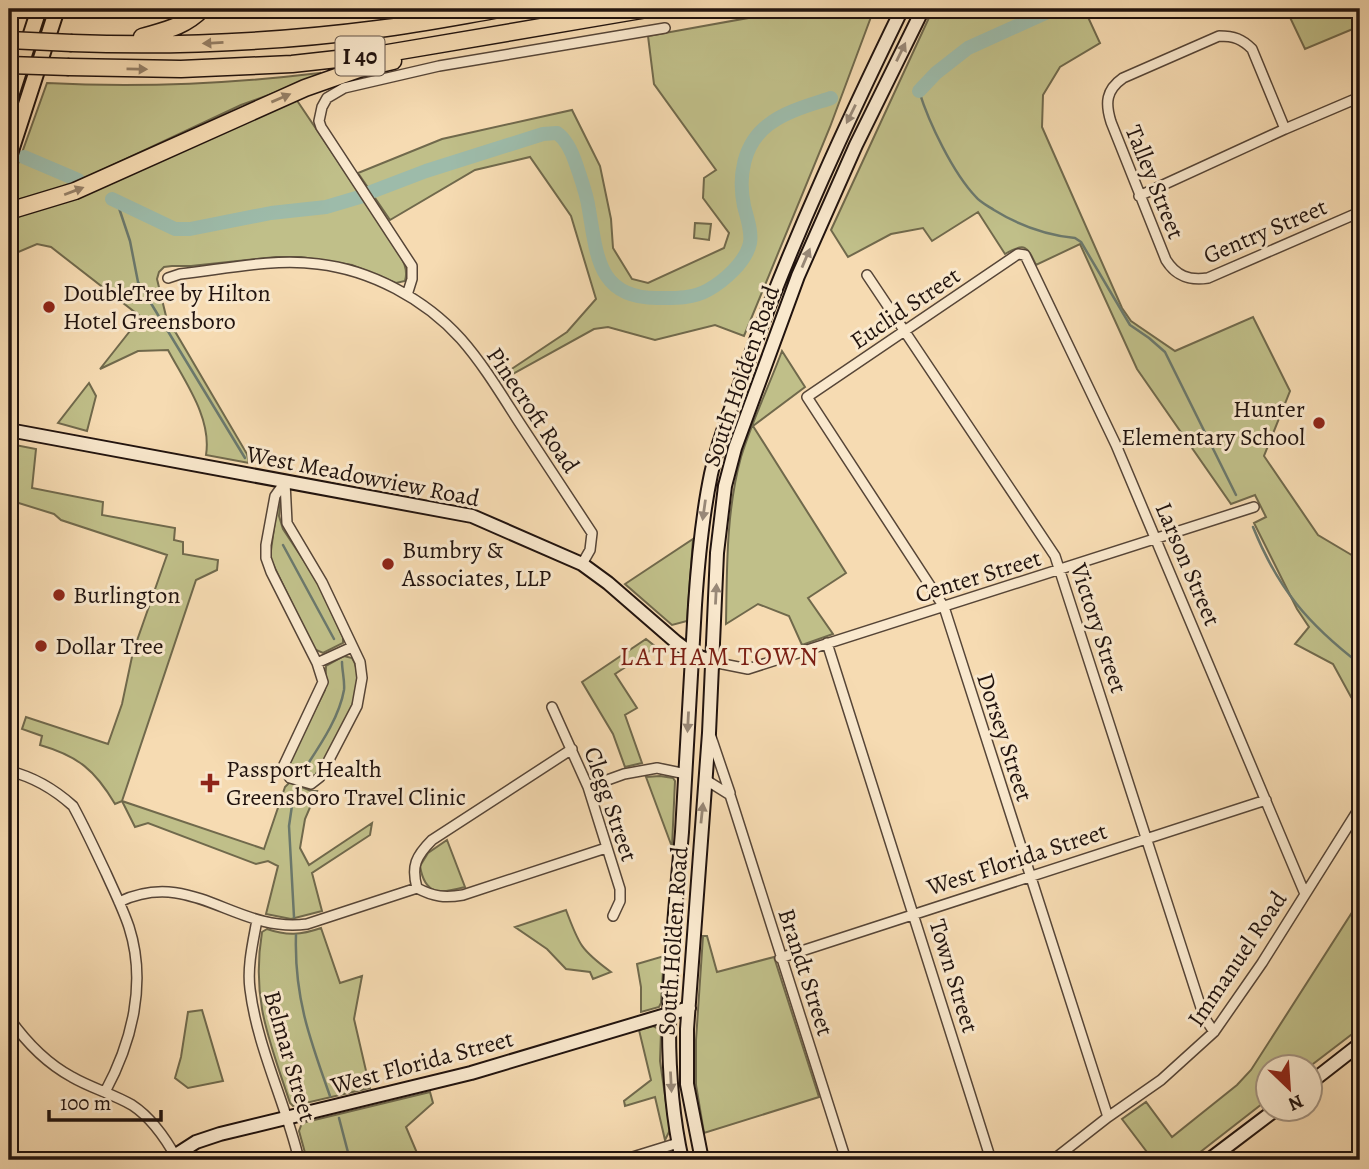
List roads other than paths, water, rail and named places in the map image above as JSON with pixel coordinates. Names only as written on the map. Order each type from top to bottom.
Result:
[{"type":"highway","points":[[120,45],[179,27],[202,9]]},
{"type":"highway","name":"I 40","points":[[9,40],[120,45],[293,39],[381,29],[500,9]]},
{"type":"highway","name":"I 40","points":[[9,65],[181,69],[292,64],[382,54],[545,24],[647,9]]},
{"type":"highway","points":[[9,211],[75,191],[228,121],[326,80],[359,69],[545,24]]},
{"type":"main road","points":[[9,102],[39,9]]},
{"type":"main road","points":[[9,157],[57,9]]},
{"type":"main road","name":"South Holden Road","points":[[682,1160],[670,1086],[668,1014],[692,654],[703,524],[712,470],[720,439],[801,224],[902,9]]},
{"type":"main road","name":"South Holden Road","points":[[702,1160],[687,1084],[689,1008],[725,486],[735,448],[817,231],[923,9]]},
{"type":"main road","name":"West Meadowview Road","points":[[9,430],[285,482],[392,499],[471,516],[582,564],[608,583],[670,638],[692,654],[713,662]]},
{"type":"main road","name":"West Florida Street","points":[[174,1159],[196,1142],[220,1134],[471,1073],[689,1008]]},
{"type":"main road","points":[[1324,1072],[1360,1044]]},
{"type":"main road","points":[[1209,1160],[1257,1124]]},
{"type":"street","points":[[168,278],[180,274],[270,264],[319,264],[366,275],[407,295],[412,279],[412,267],[321,127],[319,114],[327,98],[344,88],[436,66],[665,28]]},
{"type":"street","name":"Talley Street","points":[[1183,276],[1173,271],[1166,260],[1111,122],[1107,107],[1108,94],[1113,84],[1219,36],[1235,37],[1252,49],[1285,129]]},
{"type":"street","points":[[1139,196],[1360,97]]},
{"type":"street","name":"Gentry Street","points":[[1183,276],[1196,280],[1208,278],[1360,212]]},
{"type":"street","name":"Euclid Street","points":[[807,397],[1018,254],[1025,255]]},
{"type":"street","name":"Larson Street","points":[[1025,255],[1116,445],[1305,894]]},
{"type":"street","name":"Victory Street","points":[[867,275],[1055,556],[1204,1017],[1214,1032]]},
{"type":"street","name":"Pinecroft Road","points":[[407,295],[442,320],[461,339],[488,375],[592,533],[590,550],[582,564]]},
{"type":"street","name":"Dorsey Street","points":[[807,397],[944,607],[1108,1117]]},
{"type":"street","points":[[285,482],[287,523],[322,582],[362,670],[360,699],[320,777],[310,784],[290,778],[283,767],[323,681],[317,663],[266,558],[275,496],[285,482]]},
{"type":"street","name":"Center Street","points":[[713,662],[748,669],[1061,571],[1254,507]]},
{"type":"street","name":"Town Street","points":[[827,643],[992,1160]]},
{"type":"street","points":[[317,663],[352,647]]},
{"type":"street","name":"Clegg Street","points":[[552,707],[588,787],[620,889],[620,901],[613,916]]},
{"type":"street","name":"Brandt Street","points":[[709,733],[846,1160]]},
{"type":"street","points":[[417,888],[414,865],[419,853],[432,840],[572,749]]},
{"type":"street","points":[[588,787],[624,774],[657,768],[686,774]]},
{"type":"street","points":[[9,772],[41,782],[58,792],[72,806],[119,902],[134,946],[136,996],[125,1047],[105,1092]]},
{"type":"street","points":[[706,780],[730,795]]},
{"type":"street","name":"West Florida Street","points":[[780,958],[1266,800]]},
{"type":"street","name":"Immanuel Road","points":[[1053,1160],[1161,1080],[1214,1032],[1262,963],[1360,807]]},
{"type":"street","points":[[119,902],[134,894],[156,890],[176,891],[257,920],[290,926],[417,888],[443,898],[463,895],[607,848]]},
{"type":"street","name":"Belmar Street","points":[[257,920],[250,988],[256,1017],[299,1160]]},
{"type":"street","points":[[9,1018],[36,1051],[55,1066],[73,1078],[132,1105],[143,1114],[165,1138],[174,1159]]},
{"type":"street","points":[[623,1160],[678,1143]]},
{"type":"waterway","points":[[919,91],[936,73],[968,48],[1054,9]]},
{"type":"waterway","points":[[919,91],[943,147],[967,187],[978,199],[1023,225],[1053,235],[1075,238],[1081,242],[1130,325],[1165,352],[1236,495]]},
{"type":"waterway","points":[[371,192],[426,171],[543,134],[557,133],[571,151],[587,198],[598,258],[612,282],[623,291],[637,296],[689,296],[702,293],[721,282],[734,270],[748,250],[750,234],[742,195],[742,173],[753,142],[768,125],[782,116],[831,98]]},
{"type":"waterway","points":[[24,157],[78,180]]},
{"type":"waterway","points":[[112,199],[175,229],[190,229],[271,213],[326,207],[363,196]]},
{"type":"waterway","points":[[117,202],[130,241],[138,282],[245,458]]},
{"type":"waterway","points":[[1253,527],[1273,569],[1296,604],[1360,664]]},
{"type":"waterway","points":[[283,545],[334,639]]},
{"type":"waterway","points":[[302,773],[338,712],[344,690],[342,662]]},
{"type":"waterway","points":[[294,792],[289,826],[294,917]]},
{"type":"waterway","points":[[296,935],[298,978],[305,1018],[330,1096]]},
{"type":"waterway","points":[[339,1118],[350,1160]]},
{"type":"place","name":"DoubleTree by Hilton Hotel Greensboro","points":[[49,307]]},
{"type":"place","name":"Hunter Elementary School","points":[[1319,423]]},
{"type":"place","name":"Bumbry & Associates, LLP","points":[[388,564]]},
{"type":"place","name":"Burlington","points":[[59,595]]},
{"type":"place","name":"Dollar Tree","points":[[41,646]]},
{"type":"place","name":"Passport Health Greensboro Travel Clinic","points":[[210,783]]},
{"type":"district","name":"LATHAM TOWN","points":[[720,656]]}]
